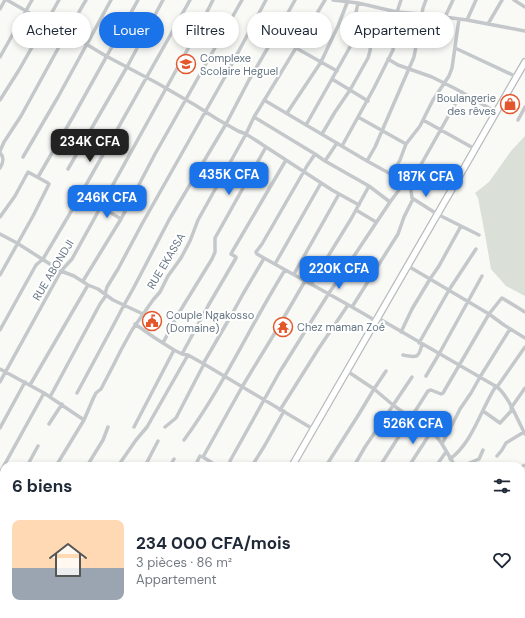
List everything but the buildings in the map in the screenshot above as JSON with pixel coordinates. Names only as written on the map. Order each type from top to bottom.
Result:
[{"type":"highway","points":[[294,462],[525,62]]},
{"type":"street","points":[[0,9],[6,0],[26,11]]},
{"type":"street","points":[[0,57],[32,0]]},
{"type":"street","points":[[52,12],[59,0]]},
{"type":"street","points":[[79,12],[86,0]]},
{"type":"street","points":[[91,35],[111,0]]},
{"type":"street","points":[[38,177],[138,0]]},
{"type":"street","points":[[68,169],[127,67],[163,0]]},
{"type":"street","points":[[0,330],[36,265],[43,259],[94,173],[190,0]]},
{"type":"street","name":"RUE ABONDJI","points":[[0,382],[61,272],[72,259],[190,45],[213,0]]},
{"type":"street","points":[[83,281],[121,219],[155,154],[242,0]]},
{"type":"street","points":[[50,397],[100,304],[106,297],[105,294],[107,287],[206,112],[266,0]]},
{"type":"street","points":[[288,12],[295,0]]},
{"type":"street","name":"RUE EKASSA","points":[[318,12],[325,0]]},
{"type":"street","points":[[333,0],[342,0],[397,12],[401,0]]},
{"type":"street","points":[[365,5],[369,0]]},
{"type":"street","points":[[422,12],[426,0]]},
{"type":"street","points":[[447,12],[453,0]]},
{"type":"street","points":[[467,20],[476,0]]},
{"type":"street","points":[[488,24],[502,0]]},
{"type":"street","points":[[514,0],[525,7]]},
{"type":"street","points":[[287,113],[321,62],[347,2]]},
{"type":"street","points":[[356,12],[358,3]]},
{"type":"street","points":[[454,18],[525,31]]},
{"type":"street","points":[[392,174],[400,160],[406,144],[420,126],[433,100],[445,84],[452,68],[459,18]]},
{"type":"street","points":[[91,47],[246,134],[339,194],[359,205]]},
{"type":"street","points":[[0,100],[31,48]]},
{"type":"street","points":[[0,168],[4,163],[4,158],[0,152],[4,142],[22,116],[58,48]]},
{"type":"street","points":[[24,157],[84,48]]},
{"type":"street","points":[[77,392],[169,220],[226,124],[268,48]]},
{"type":"street","points":[[296,48],[337,71]]},
{"type":"street","name":"RUE EKASSA","points":[[59,462],[84,420],[96,393],[100,391],[135,324],[160,292],[168,276],[187,247],[198,220],[254,117],[296,48]]},
{"type":"street","points":[[306,125],[349,48]]},
{"type":"street","points":[[322,134],[350,90],[371,48]]},
{"type":"street","points":[[342,146],[368,101],[393,48]]},
{"type":"street","points":[[367,161],[376,147],[414,57],[416,48]]},
{"type":"street","points":[[455,48],[517,77]]},
{"type":"street","points":[[388,59],[398,65],[432,77],[462,92],[496,112]]},
{"type":"street","points":[[332,79],[368,101]]},
{"type":"street","points":[[462,92],[410,184],[411,197],[438,214],[479,235]]},
{"type":"street","points":[[264,100],[367,161],[410,184]]},
{"type":"street","points":[[518,120],[525,107]]},
{"type":"street","points":[[254,117],[325,161],[369,186],[390,202]]},
{"type":"street","points":[[358,118],[406,144]]},
{"type":"street","points":[[423,120],[475,149]]},
{"type":"street","points":[[325,161],[337,143]]},
{"type":"street","points":[[163,343],[177,316],[212,259],[215,252],[215,238],[266,147]]},
{"type":"street","points":[[315,154],[256,252],[257,254],[350,306],[421,343],[496,386],[502,392],[524,431],[506,443],[497,456]]},
{"type":"street","points":[[182,354],[236,258],[236,256],[231,254],[232,252],[286,160]]},
{"type":"street","points":[[0,217],[15,196],[28,172],[48,182],[49,184],[33,216],[0,275]]},
{"type":"street","points":[[230,462],[279,373],[329,293],[376,222],[405,182]]},
{"type":"street","points":[[275,264],[322,183]]},
{"type":"street","points":[[311,284],[369,186]]},
{"type":"street","points":[[294,274],[339,194]]},
{"type":"street","points":[[254,462],[319,348],[363,288],[398,234],[413,199]]},
{"type":"street","points":[[100,206],[121,219]]},
{"type":"street","points":[[356,210],[376,222]]},
{"type":"street","points":[[400,332],[461,226]]},
{"type":"street","points":[[0,234],[43,259],[61,272],[74,276],[124,305],[143,314]]},
{"type":"street","points":[[403,355],[412,357],[420,354],[421,343],[448,290],[476,249]]},
{"type":"street","points":[[165,427],[176,418],[204,364],[264,258]]},
{"type":"street","points":[[408,266],[468,301],[525,338]]},
{"type":"street","points":[[184,440],[225,376],[262,308],[285,270]]},
{"type":"street","points":[[426,376],[482,276]]},
{"type":"street","points":[[209,461],[203,457],[242,387],[305,281]]},
{"type":"street","points":[[30,385],[88,285]]},
{"type":"street","points":[[382,462],[428,391],[431,390],[441,394],[442,393],[489,314],[502,298],[525,312]]},
{"type":"street","points":[[135,324],[174,350],[188,355],[204,364],[313,429]]},
{"type":"street","points":[[442,444],[460,409],[510,328]]},
{"type":"street","points":[[450,459],[458,453],[465,444],[483,411],[488,398],[525,347]]},
{"type":"street","points":[[134,427],[174,350]]},
{"type":"street","points":[[121,462],[147,427],[188,355]]},
{"type":"street","points":[[0,369],[44,393],[84,420]]},
{"type":"street","points":[[347,370],[436,436],[452,462]]},
{"type":"street","points":[[329,462],[386,371]]},
{"type":"street","points":[[356,462],[412,376]]},
{"type":"street","points":[[0,428],[25,382]]},
{"type":"street","points":[[483,411],[500,423],[512,409],[525,388]]},
{"type":"street","points":[[6,462],[44,393]]},
{"type":"street","points":[[49,424],[62,404]]},
{"type":"street","points":[[89,462],[103,440],[108,427]]},
{"type":"street","points":[[412,462],[431,432]]},
{"type":"street","points":[[147,462],[158,442]]},
{"type":"street","points":[[29,462],[38,446]]},
{"type":"street","points":[[472,462],[479,459],[483,450]]},
{"type":"street","points":[[439,462],[446,452]]},
{"type":"street","points":[[197,462],[200,456]]},
{"type":"shaded area","points":[[525,136],[525,296],[506,286],[491,269],[478,198],[475,193],[489,182],[511,151]]},
{"type":"place","name":"Complexe Scolaire Heguel","points":[[186,64]]},
{"type":"place","name":"Boulangerie des rêves","points":[[510,104]]},
{"type":"place","name":"Couple Ngakosso (Domaine)","points":[[152,321]]},
{"type":"place","name":"Chez maman Zoé","points":[[283,327]]}]
